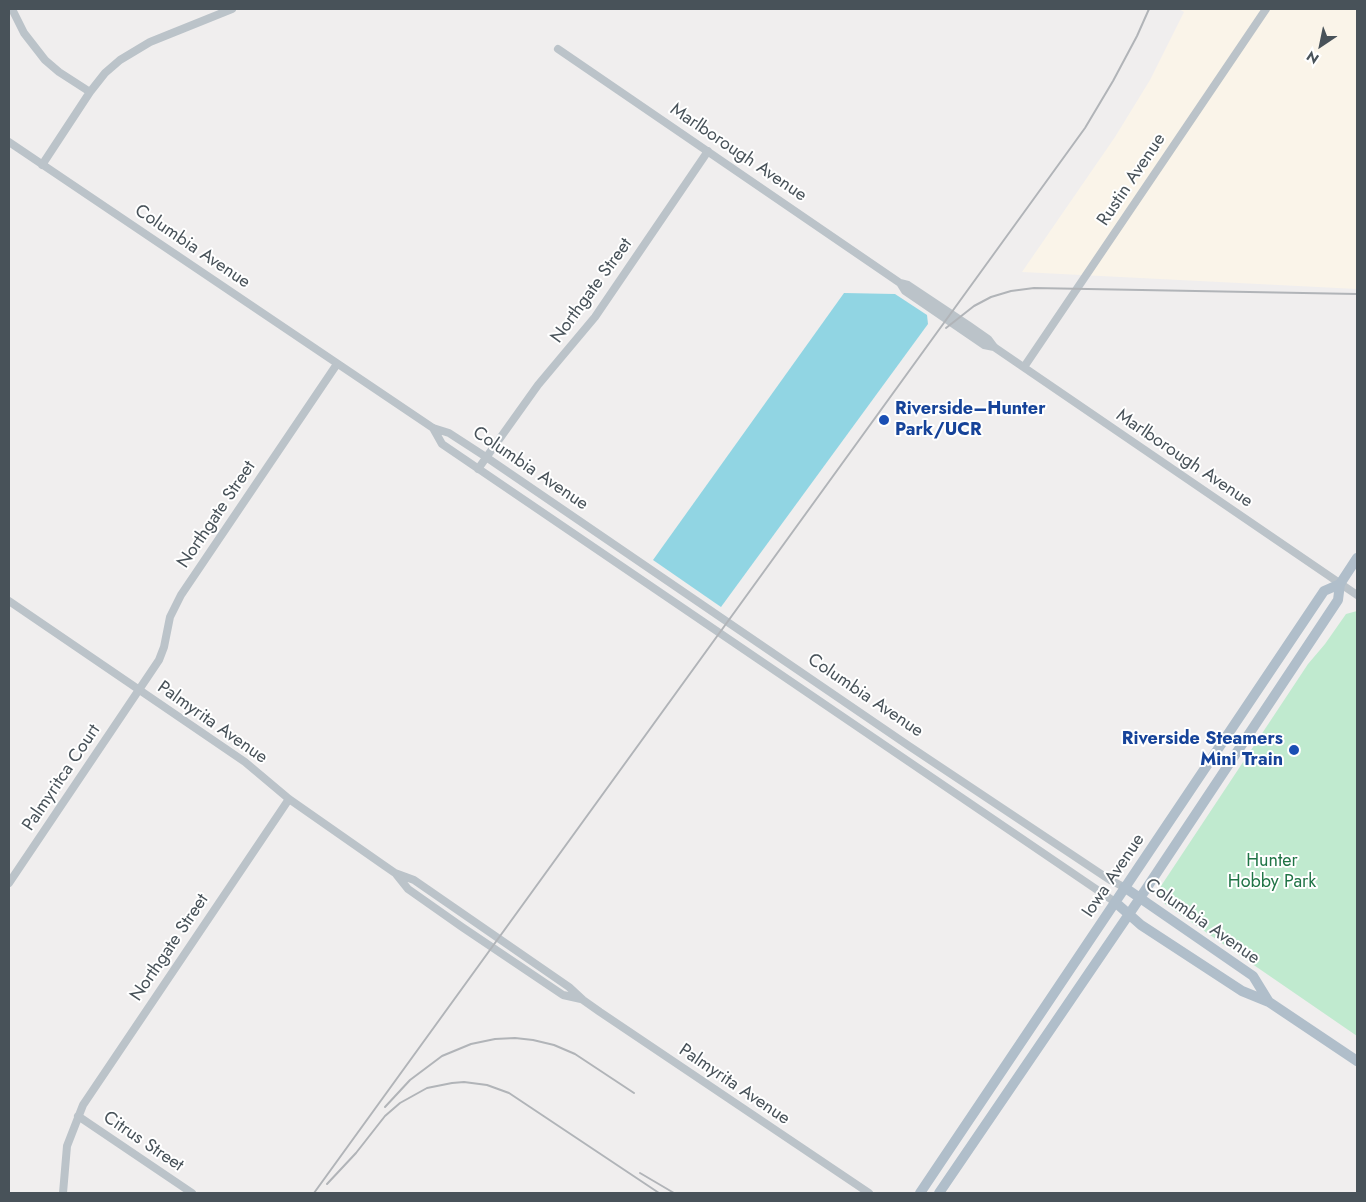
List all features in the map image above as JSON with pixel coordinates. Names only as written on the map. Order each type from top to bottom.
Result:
[{"type":"main road","name":"Iowa Avenue","points":[[939,1193],[1140,898],[1338,600],[1340,584],[1357,558]]},
{"type":"main road","name":"Iowa Avenue","points":[[920,1193],[1324,591],[1340,584]]},
{"type":"main road","name":"Columbia Avenue","points":[[1124,888],[1253,976],[1269,1002]]},
{"type":"main road","name":"Columbia Avenue","points":[[1115,902],[1128,915],[1242,991],[1269,1002],[1357,1061]]},
{"type":"street","points":[[12,9],[24,33],[44,60],[90,92]]},
{"type":"street","points":[[42,165],[90,92],[105,73],[135,50],[150,42],[232,9]]},
{"type":"street","name":"Rustin Avenue","points":[[1024,367],[1266,9]]},
{"type":"street","name":"Marlborough Avenue","points":[[558,49],[900,283],[908,285],[968,325],[988,339],[994,347],[1357,595]]},
{"type":"street","name":"Columbia Avenue","points":[[9,142],[433,428],[449,434],[486,458],[987,798],[1124,888]]},
{"type":"street","name":"Northgate Street","points":[[478,469],[542,379],[586,330],[708,151]]},
{"type":"street","name":"Northgate Street","points":[[140,690],[159,660],[174,606],[337,364]]},
{"type":"street","name":"Columbia Avenue","points":[[433,428],[442,444],[1115,902]]},
{"type":"street","points":[[573,533],[580,522]]},
{"type":"street","name":"Palmyrita Avenue","points":[[9,602],[245,762],[289,799],[395,873],[414,880],[569,987],[583,1000],[868,1193]]},
{"type":"street","points":[[813,698],[821,686]]},
{"type":"street","name":"Palmyritca Court","points":[[9,883],[140,690]]},
{"type":"street","points":[[948,790],[956,777]]},
{"type":"street","points":[[978,810],[987,798]]},
{"type":"street","name":"Northgate Street","points":[[63,1193],[67,1146],[78,1116],[97,1082],[289,799]]},
{"type":"street","name":"Citrus Street","points":[[78,1116],[192,1193]]},
{"type":"shaded area","points":[[1179,9],[1357,9],[1357,289],[1022,272],[1115,137],[1150,80],[1184,12]]},
{"type":"green space","name":"Hunter Hobby Park","points":[[1357,611],[1357,1036],[1165,904],[1159,889],[1308,664],[1346,614]]},
{"type":"water","points":[[844,293],[895,294],[927,315],[928,324],[721,607],[653,560]]},
{"type":"railway","points":[[314,1193],[1085,128],[1113,81],[1149,9]]},
{"type":"railway","points":[[946,328],[974,306],[991,297],[1011,291],[1034,288],[1357,294]]},
{"type":"railway","points":[[385,1107],[410,1080],[442,1056],[471,1044],[495,1039],[515,1038],[554,1045],[575,1054],[634,1093]]},
{"type":"railway","points":[[327,1184],[356,1153],[385,1116],[400,1103],[427,1088],[464,1082],[487,1085],[509,1093],[659,1193]]},
{"type":"railway","points":[[640,1173],[674,1193]]},
{"type":"place","name":"Riverside–Hunter Park/UCR","points":[[884,420]]},
{"type":"place","name":"Riverside Steamers Mini Train","points":[[1294,750]]}]
